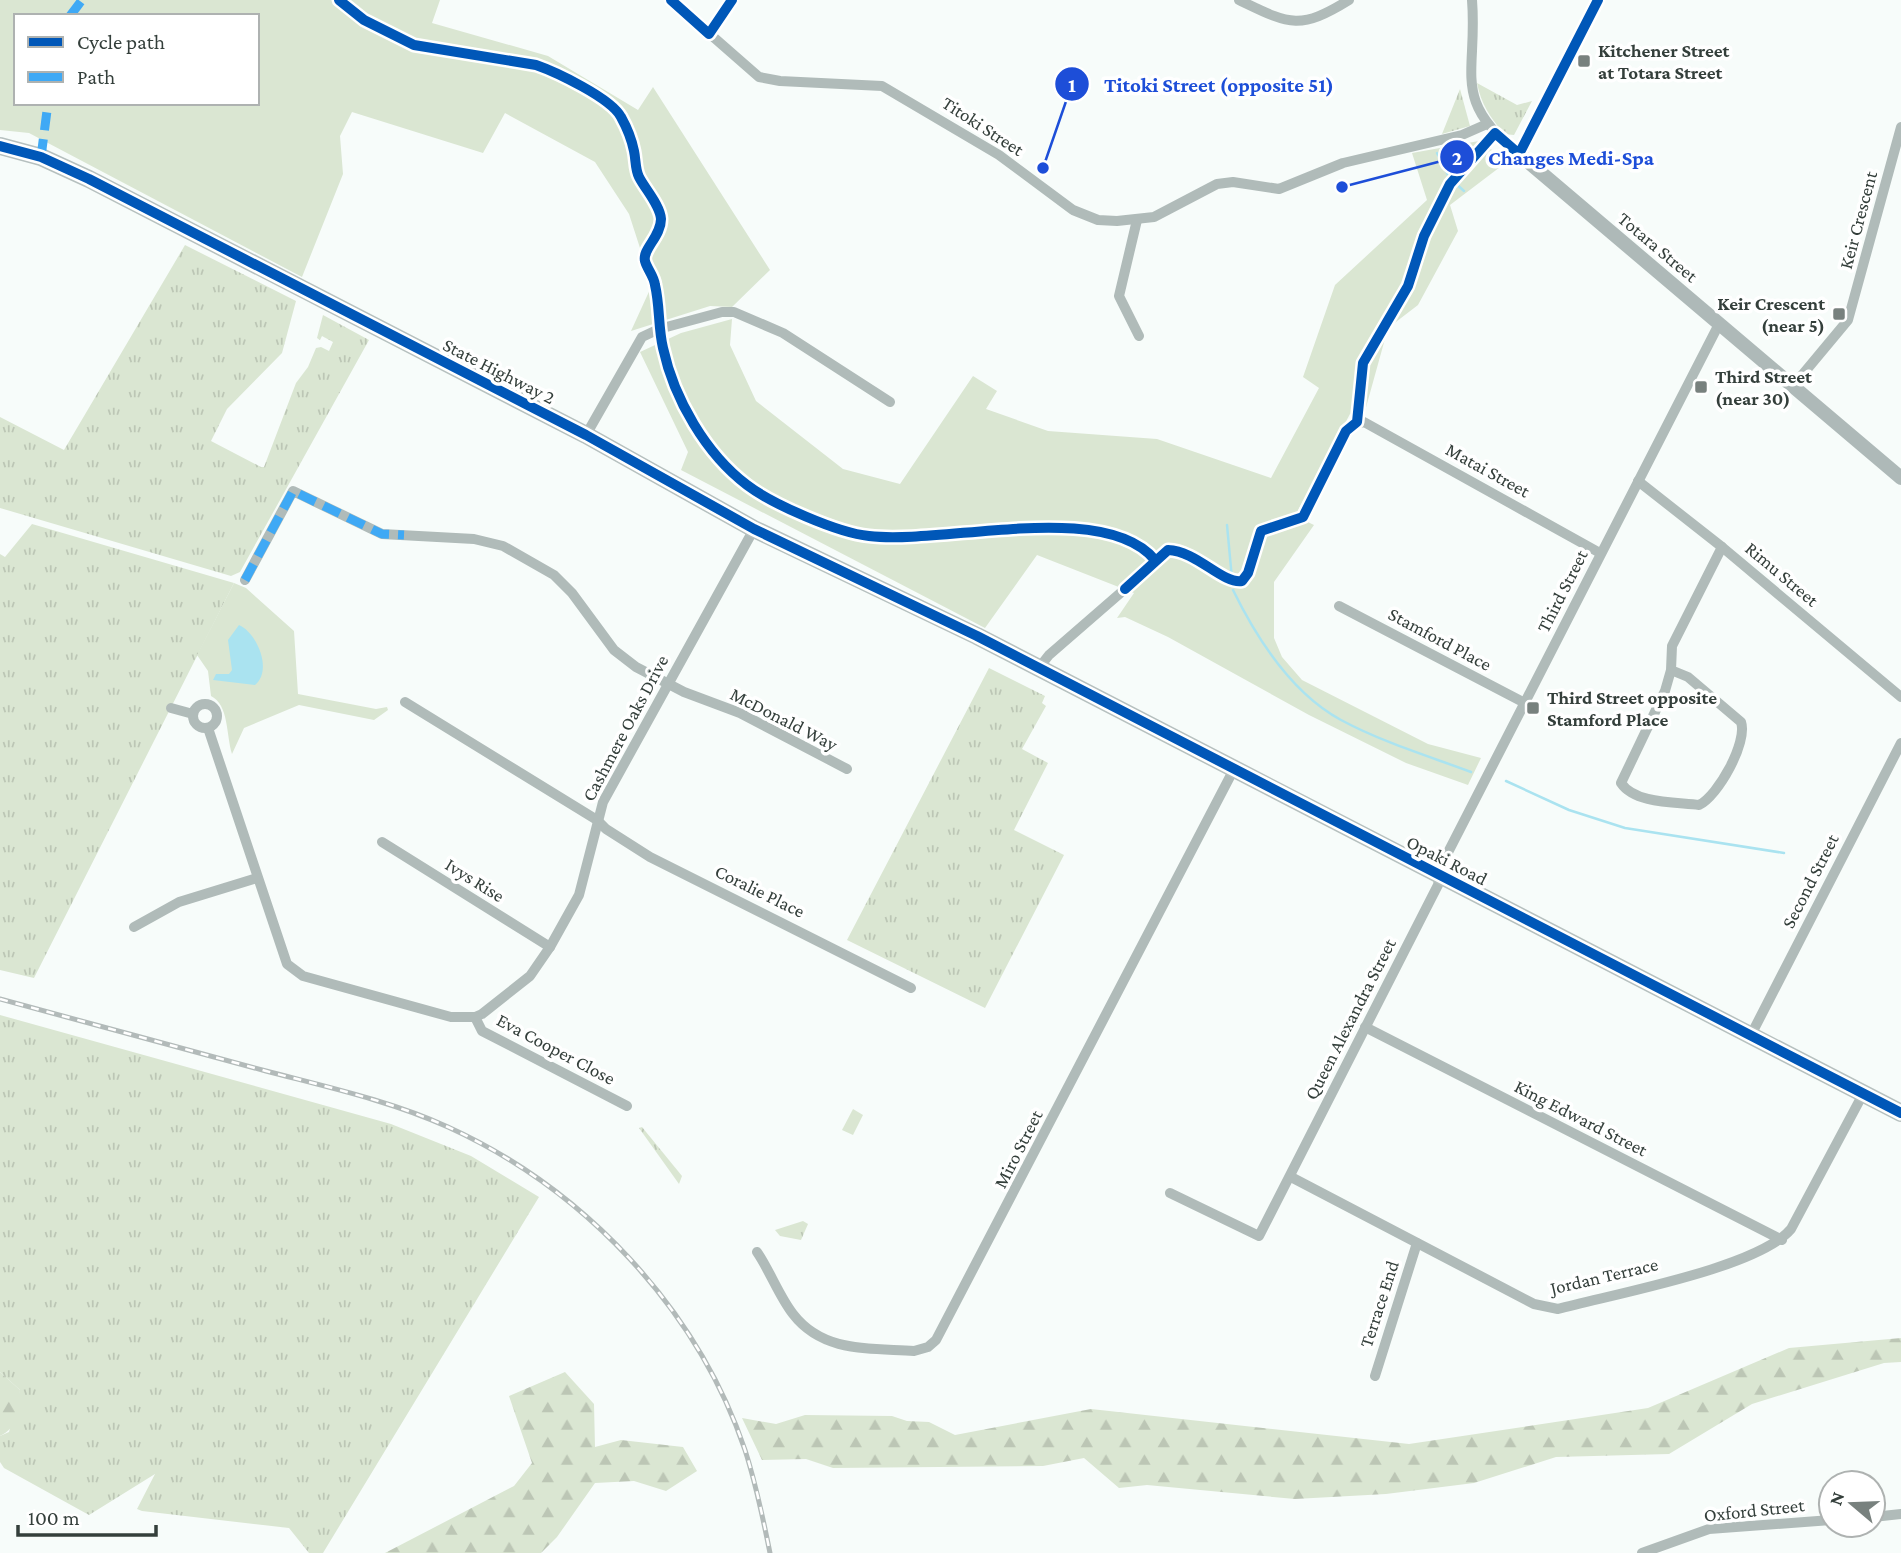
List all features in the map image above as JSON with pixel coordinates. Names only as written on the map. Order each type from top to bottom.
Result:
[{"type":"highway","name":"State Highway 2","points":[[0,146],[41,157],[89,179],[586,435],[754,529],[977,636]]},
{"type":"highway","name":"Opaki Road","points":[[977,636],[1901,1113]]},
{"type":"street","name":"Titoki Street","points":[[671,0],[759,77],[780,81],[882,86],[999,155],[1084,216],[1117,221],[1137,220],[1172,209],[1217,184],[1233,182],[1279,189],[1343,163],[1462,135],[1487,124]]},
{"type":"street","points":[[709,34],[732,0]]},
{"type":"street","points":[[1239,0],[1278,19],[1300,22],[1318,18],[1349,0]]},
{"type":"street","points":[[1472,0],[1472,97],[1487,124],[1519,154],[1598,0]]},
{"type":"street","name":"Keir Crescent","points":[[1793,386],[1848,320],[1901,127]]},
{"type":"street","name":"Totara Street","points":[[1519,154],[1901,478]]},
{"type":"street","points":[[1137,220],[1119,296],[1139,336]]},
{"type":"street","points":[[586,435],[642,337],[659,329],[722,312],[734,313],[783,333],[890,402]]},
{"type":"street","name":"Third Street","points":[[1439,876],[1441,866],[1719,324]]},
{"type":"street","name":"Matai Street","points":[[1306,513],[1346,431],[1357,422],[1368,423],[1600,553]]},
{"type":"street","name":"Rimu Street","points":[[1638,481],[1722,547],[1901,697]]},
{"type":"street","name":"McDonald Way","points":[[244,580],[293,491],[382,534],[489,541],[529,560],[564,584],[614,650],[667,685],[729,708],[847,769]]},
{"type":"street","name":"Cashmere Oaks Drive","points":[[475,1017],[530,976],[550,947],[579,895],[603,802],[754,529]]},
{"type":"street","points":[[1671,670],[1688,677],[1741,722],[1743,729],[1738,750],[1713,795],[1699,805],[1637,796],[1626,791],[1621,783],[1665,691],[1671,670],[1672,646],[1722,547]]},
{"type":"street","points":[[1038,669],[1049,655],[1125,589]]},
{"type":"street","name":"Stamford Place","points":[[1339,606],[1525,703]]},
{"type":"street","name":"Coralie Place","points":[[405,702],[597,820],[606,829],[650,856],[911,988]]},
{"type":"street","points":[[192,714],[200,705],[212,707],[217,717],[208,728]]},
{"type":"street","points":[[171,708],[192,714]]},
{"type":"street","points":[[192,714],[197,726],[208,728]]},
{"type":"street","points":[[208,728],[280,950],[295,971],[303,976],[452,1017],[475,1017]]},
{"type":"street","name":"Second Street","points":[[1751,1035],[1901,743]]},
{"type":"street","name":"Miro Street","points":[[757,1252],[792,1312],[818,1336],[831,1343],[914,1350],[928,1347],[936,1340],[1234,769]]},
{"type":"street","name":"Ivys Rise","points":[[382,842],[550,947]]},
{"type":"street","name":"Queen Alexandra Street","points":[[1170,1194],[1259,1237],[1438,885],[1439,876]]},
{"type":"street","points":[[134,927],[179,902],[257,878]]},
{"type":"street","name":"Eva Cooper Close","points":[[475,1017],[482,1031],[627,1106]]},
{"type":"street","name":"King Edward Street","points":[[1365,1027],[1782,1240]]},
{"type":"street","name":"Jordan Terrace","points":[[1291,1177],[1534,1304],[1558,1309],[1744,1260],[1782,1240],[1791,1229],[1863,1094]]},
{"type":"street","name":"Terrace End","points":[[1375,1376],[1417,1243]]},
{"type":"street","name":"Oxford Street","points":[[1642,1553],[1709,1529],[1817,1521]]},
{"type":"green space","points":[[0,0],[440,0],[432,23],[548,56],[638,110],[653,87],[770,270],[732,307],[710,306],[631,331],[652,285],[629,214],[595,162],[505,113],[483,153],[352,112],[340,136],[343,174],[302,277],[29,133],[0,130]]},
{"type":"green space","points":[[1477,83],[1517,105],[1532,101],[1514,135],[1504,134],[1494,122]]},
{"type":"green space","points":[[1460,89],[1470,126],[1442,134]]},
{"type":"green space","points":[[1479,141],[1508,161],[1450,205],[1458,231],[1418,305],[1388,328],[1365,411],[1350,414],[1295,516],[1314,525],[1274,582],[1274,638],[1282,657],[1302,680],[1428,744],[1481,758],[1468,785],[1406,763],[1309,715],[1168,637],[1125,617],[1117,618],[1134,593],[1037,555],[985,628],[681,470],[688,452],[640,352],[681,333],[732,319],[730,345],[756,401],[843,469],[900,484],[973,376],[997,391],[986,409],[1048,431],[1157,439],[1271,478],[1319,388],[1303,377],[1335,285],[1427,200],[1412,153]]},
{"type":"green space","points":[[185,245],[296,301],[282,353],[227,409],[211,441],[261,467],[264,467],[296,383],[308,367],[316,348],[329,351],[333,342],[322,336],[320,340],[317,338],[323,315],[369,340],[240,572],[231,576],[0,508],[0,417],[64,450]]},
{"type":"green space","points":[[32,524],[234,583],[34,978],[0,970],[0,554],[5,557]]},
{"type":"green space","points":[[234,583],[246,588],[294,631],[298,694],[376,709],[387,707],[388,710],[374,720],[299,705],[244,728],[232,754],[224,713],[217,700],[211,696],[208,671],[197,655]]},
{"type":"green space","points":[[989,668],[1045,696],[1042,703],[1046,706],[1022,749],[1048,763],[1014,830],[1064,855],[985,1008],[847,940]]},
{"type":"green space","points":[[0,1015],[391,1124],[471,1156],[539,1197],[323,1553],[309,1553],[289,1528],[137,1509],[155,1474],[89,1515],[4,1468],[0,1462],[0,1436],[9,1432],[20,1390],[0,1372]]},
{"type":"green space","points":[[853,1109],[863,1115],[853,1135],[842,1130]]},
{"type":"green space","points":[[642,1127],[682,1176],[679,1184],[639,1128]]},
{"type":"green space","points":[[803,1221],[808,1224],[801,1240],[780,1236],[775,1230]]},
{"type":"green space","points":[[1901,1338],[1901,1362],[1884,1363],[1752,1404],[1669,1454],[1556,1457],[1474,1483],[1386,1494],[1295,1499],[1147,1485],[1119,1488],[1084,1458],[1043,1466],[833,1468],[806,1459],[762,1460],[742,1418],[776,1424],[805,1415],[892,1416],[907,1421],[929,1422],[955,1435],[1091,1409],[1409,1444],[1648,1408],[1789,1348]]},
{"type":"green space","points":[[0,1372],[20,1390],[14,1422],[11,1428],[0,1436]]},
{"type":"green space","points":[[565,1372],[594,1404],[595,1447],[621,1440],[683,1447],[697,1471],[666,1491],[634,1481],[595,1483],[557,1537],[541,1553],[385,1553],[514,1486],[532,1463],[509,1396]]},
{"type":"water","points":[[239,625],[252,636],[263,662],[263,670],[255,685],[213,680],[216,674],[229,674],[232,670],[228,640]]},
{"type":"waterway","points":[[1437,153],[1450,179]]},
{"type":"waterway","points":[[1454,182],[1464,191]]},
{"type":"waterway","points":[[1227,525],[1232,579]]},
{"type":"waterway","points":[[1233,590],[1265,646],[1307,696],[1341,720],[1373,735],[1471,772]]},
{"type":"waterway","points":[[1506,781],[1569,810],[1625,828],[1784,853]]},
{"type":"railway","points":[[0,999],[381,1102],[448,1127],[498,1153],[545,1184],[589,1219],[630,1258],[666,1302],[697,1348],[724,1398],[745,1450],[770,1553]]},
{"type":"marked path","points":[[72,14],[82,0]]},
{"type":"marked path","points":[[41,157],[48,105]]},
{"type":"marked path","points":[[245,580],[293,491],[382,534],[404,535]]},
{"type":"cycle path","points":[[339,0],[364,20],[414,45],[536,65],[582,86],[615,110],[630,138],[639,177],[660,214],[660,225],[646,252],[645,261],[654,282],[661,340],[675,387],[694,424],[718,458],[758,493],[806,516],[856,534],[901,537],[1021,528],[1062,528],[1099,532],[1131,542],[1155,560]]},
{"type":"cycle path","points":[[671,0],[709,34],[732,0]]},
{"type":"cycle path","points":[[1125,589],[1168,550],[1189,556],[1226,578],[1242,581],[1248,573],[1261,531],[1303,517],[1346,431],[1357,422],[1363,363],[1408,286],[1424,236],[1450,184],[1495,133],[1519,154],[1598,0]]},
{"type":"cycle path","points":[[0,146],[41,157],[89,179],[586,435],[754,529],[977,636],[1901,1113]]},
{"type":"place","name":"Kitchener Street at Totara Street","points":[[1584,61]]},
{"type":"place","name":"Titoki Street (opposite 51)","points":[[1043,168]]},
{"type":"place","name":"Changes Medi-Spa","points":[[1342,187]]},
{"type":"place","name":"Keir Crescent (near 5)","points":[[1839,314]]},
{"type":"place","name":"Third Street (near 30)","points":[[1701,387]]},
{"type":"place","name":"Third Street opposite Stamford Place","points":[[1533,708]]}]
